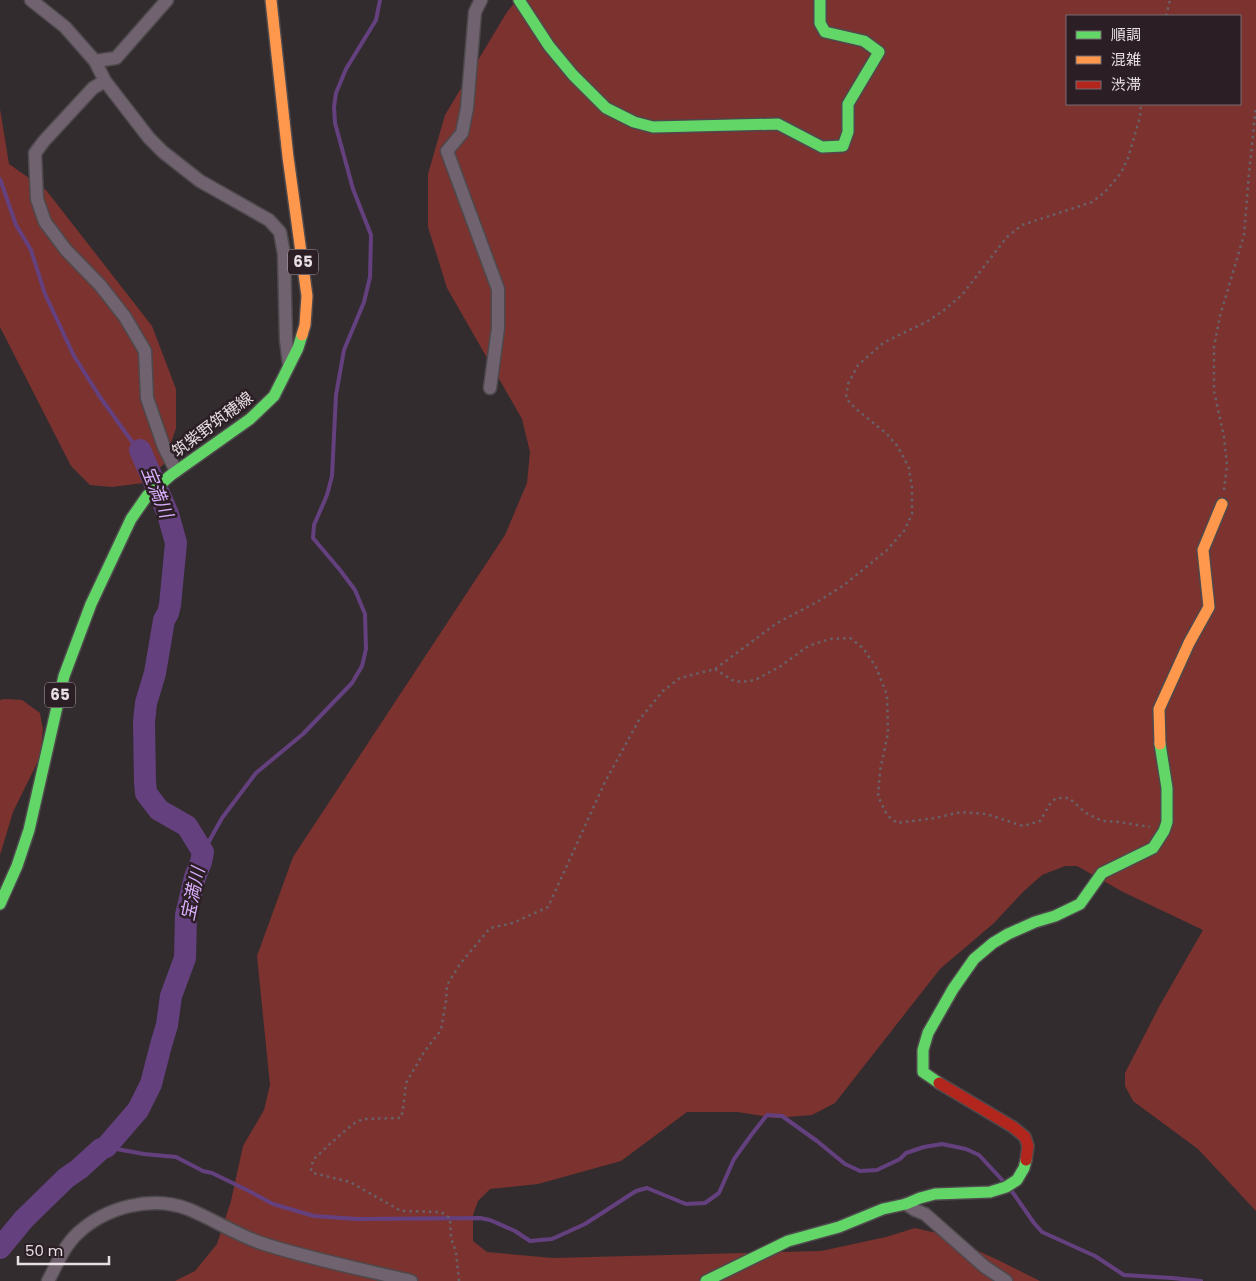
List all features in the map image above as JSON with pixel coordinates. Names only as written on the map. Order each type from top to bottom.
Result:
[{"type":"street","points":[[31,0],[65,27],[95,61],[105,81],[149,138],[163,152],[200,181],[269,220],[280,232],[284,254],[286,340],[290,365]]},
{"type":"street","points":[[95,61],[116,58],[167,0]]},
{"type":"street","name":"筑紫野筑穂線","points":[[0,904],[17,866],[29,830],[64,676],[91,604],[131,519],[146,496],[174,473],[250,419],[274,396],[298,348],[305,325],[307,296],[288,156],[271,0]]},
{"type":"street","points":[[481,0],[475,12],[467,108],[462,133],[447,151],[498,288],[498,328],[490,388]]},
{"type":"street","points":[[519,0],[549,46],[573,75],[606,108],[634,122],[653,127],[778,124],[822,147],[843,146],[848,132],[848,104],[879,52],[864,41],[825,32],[820,23],[820,0]]},
{"type":"street","points":[[105,81],[93,88],[35,153],[37,199],[45,222],[66,250],[100,285],[115,304],[145,351],[147,398],[174,473]]},
{"type":"street","points":[[706,1281],[788,1241],[839,1228],[883,1210],[935,1194],[990,1192],[1006,1187],[1017,1180],[1024,1168],[1028,1146],[1026,1137],[1013,1126],[944,1087],[923,1072],[923,1050],[928,1033],[953,988],[974,959],[993,943],[1008,934],[1080,904],[1102,873],[1153,848],[1164,831],[1167,822],[1167,788],[1160,748],[1159,709],[1208,606],[1203,550],[1222,504]]},
{"type":"street","points":[[48,1281],[61,1254],[78,1233],[103,1215],[130,1206],[152,1204],[187,1209],[258,1242],[304,1256],[412,1281]]},
{"type":"street","points":[[906,1204],[925,1214],[985,1267],[1006,1281]]},
{"type":"path","points":[[1166,15],[1170,0]]},
{"type":"path","points":[[460,1281],[456,1252],[451,1238],[450,1218],[441,1212],[401,1210],[350,1182],[314,1174],[311,1170],[313,1160],[353,1124],[363,1119],[401,1118],[406,1083],[424,1052],[440,1030],[446,1001],[446,984],[490,928],[513,923],[548,907],[605,782],[639,720],[663,691],[680,678],[715,669],[777,623],[844,585],[888,550],[904,531],[912,514],[912,488],[909,468],[898,447],[887,434],[854,408],[846,398],[848,384],[858,365],[883,342],[928,321],[962,295],[1007,237],[1022,225],[1092,202],[1105,192],[1121,173],[1128,158],[1140,117],[1141,105]]},
{"type":"path","points":[[1222,504],[1227,466],[1224,437],[1214,391],[1214,347],[1220,316],[1244,235],[1256,106]]},
{"type":"path","points":[[715,669],[732,680],[741,682],[755,680],[781,666],[808,646],[830,638],[850,638],[864,648],[876,667],[887,695],[888,733],[880,771],[878,796],[887,815],[897,823],[935,818],[961,812],[986,814],[1023,826],[1040,821],[1056,798],[1069,798],[1086,813],[1102,821],[1119,822],[1164,831]]},
{"type":"shaded area","points":[[517,0],[1256,0],[1256,1211],[1198,1149],[1133,1101],[1125,1086],[1125,1073],[1160,1005],[1203,930],[1123,892],[1077,866],[1065,866],[1042,875],[994,923],[940,969],[835,1103],[812,1115],[775,1118],[738,1112],[687,1112],[621,1161],[538,1184],[490,1189],[478,1201],[473,1215],[473,1241],[487,1252],[553,1258],[821,1251],[886,1237],[915,1228],[941,1234],[1040,1281],[175,1281],[195,1271],[217,1244],[231,1201],[243,1146],[264,1110],[270,1085],[257,956],[293,857],[505,535],[527,483],[530,452],[522,419],[447,288],[428,227],[428,174],[445,115],[507,12]]},
{"type":"shaded area","points":[[0,109],[9,164],[46,190],[152,326],[176,389],[176,428],[164,464],[143,483],[112,487],[90,485],[71,466],[0,327]]},
{"type":"shaded area","points":[[0,700],[22,700],[40,713],[43,730],[40,757],[13,812],[0,855]]},
{"type":"waterway","points":[[203,852],[222,818],[256,773],[303,734],[352,683],[362,666],[366,649],[365,614],[355,590],[313,538],[314,525],[327,495],[332,476],[336,395],[344,350],[364,302],[370,277],[371,235],[353,189],[335,123],[334,107],[336,93],[346,69],[376,20],[380,0]]},
{"type":"waterway","points":[[0,179],[16,225],[31,250],[45,294],[74,356],[100,397],[140,450]]},
{"type":"waterway","name":"宝満川","points":[[0,1248],[24,1219],[66,1178],[106,1147],[138,1110],[151,1084],[167,1025],[171,996],[185,958],[186,915],[203,852],[187,826],[159,810],[146,793],[145,782],[144,722],[146,703],[155,673],[164,620],[170,605],[176,543],[168,514],[140,450]]},
{"type":"waterway","points":[[106,1147],[144,1154],[176,1157],[273,1204],[314,1216],[357,1219],[480,1218],[490,1220],[515,1231],[530,1241],[552,1239],[585,1224],[636,1191],[647,1188],[686,1204],[705,1203],[719,1193],[734,1159],[767,1115],[782,1116],[845,1164],[860,1171],[877,1170],[900,1159],[906,1153],[942,1144],[966,1149],[979,1155],[1005,1183]]},
{"type":"waterway","points":[[1011,1190],[1042,1232],[1095,1256],[1124,1275],[1201,1281]]},
{"type":"traffic: fast","points":[[519,0],[549,46],[573,75],[606,108],[634,122],[653,127],[778,124],[822,147],[843,146],[848,132],[848,104],[879,52],[864,41],[825,32],[820,23],[820,0]]},
{"type":"traffic: fast","points":[[0,904],[17,866],[29,830],[64,676],[91,604],[131,519],[147,496],[171,475],[250,419],[274,396],[298,348],[302,335]]},
{"type":"traffic: fast","points":[[939,1083],[923,1072],[923,1050],[928,1033],[953,989],[974,959],[993,943],[1008,934],[1080,904],[1102,873],[1153,848],[1164,831],[1167,822],[1167,788],[1160,744]]},
{"type":"traffic: fast","points":[[706,1281],[788,1241],[839,1227],[883,1209],[906,1204],[935,1194],[990,1192],[1006,1187],[1017,1180],[1026,1160]]},
{"type":"traffic: slow","points":[[271,0],[288,157],[307,296],[305,325],[302,335]]},
{"type":"traffic: slow","points":[[1160,744],[1159,709],[1189,643],[1209,607],[1203,550],[1222,504]]},
{"type":"traffic: jam","points":[[939,1083],[1013,1127],[1025,1137],[1028,1146],[1026,1160]]}]
